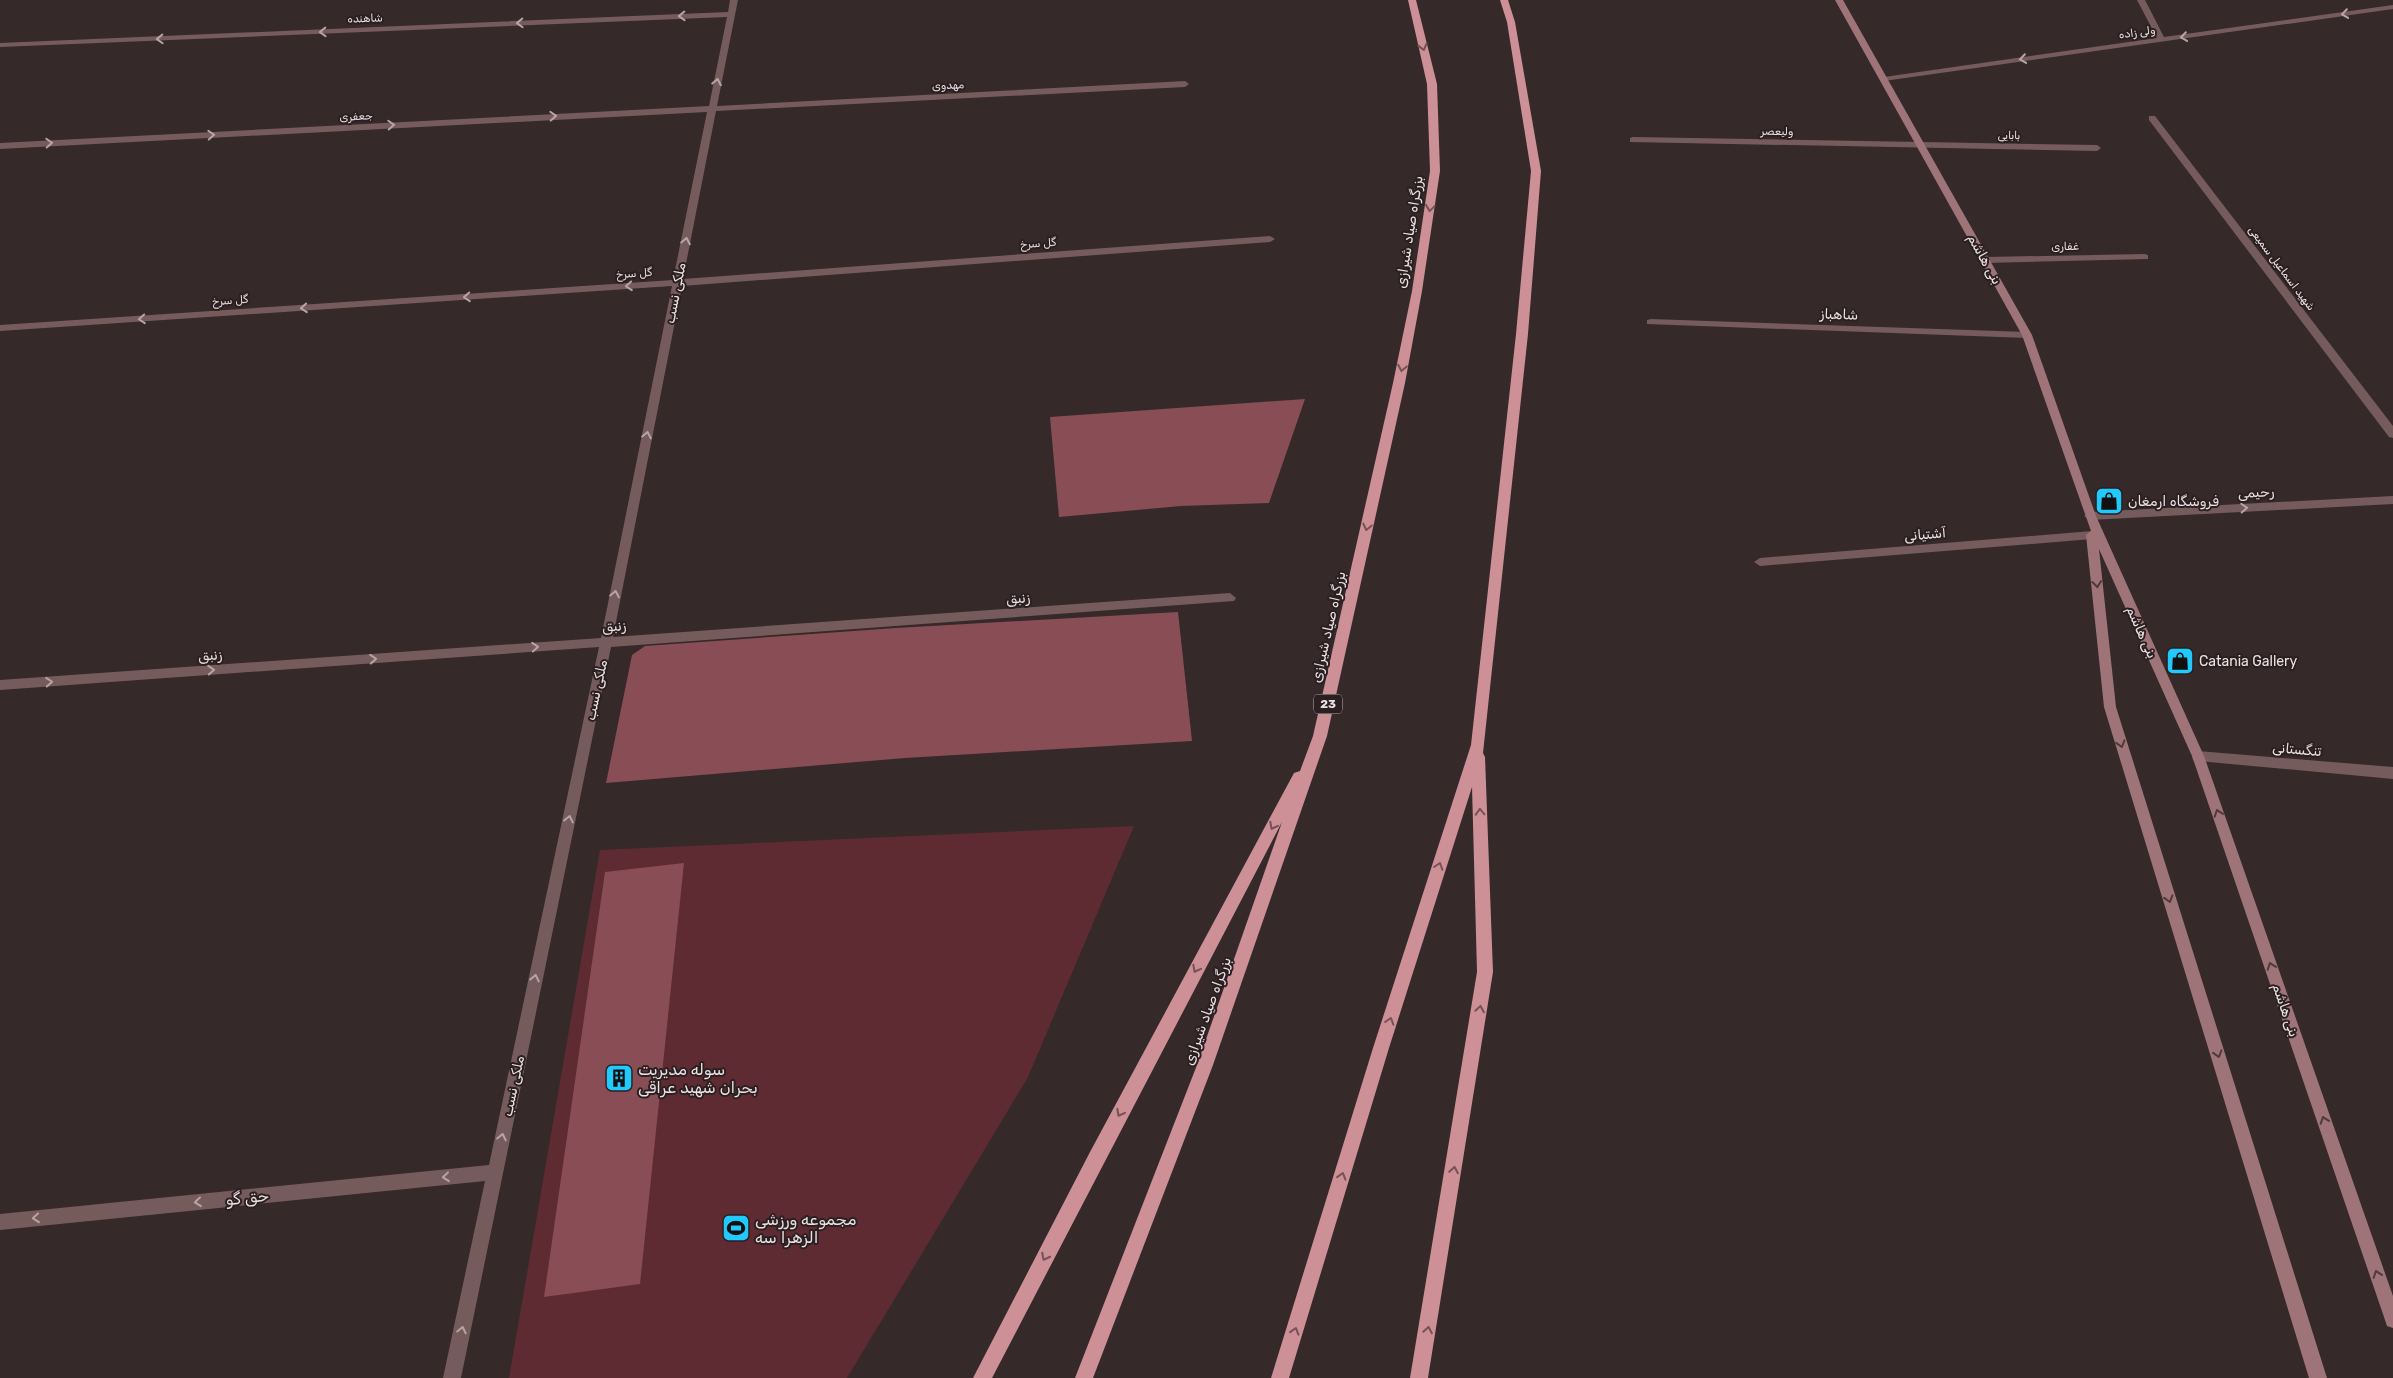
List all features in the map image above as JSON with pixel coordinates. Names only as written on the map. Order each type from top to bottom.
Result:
[{"type":"highway","name":"بزرگراه صیاد شیرازی","points":[[1084,1378],[1205,1065],[1320,736],[1401,374],[1417,291],[1435,171],[1432,84],[1412,0]]},
{"type":"highway","points":[[1420,1378],[1485,972],[1478,745],[1522,334],[1536,170],[1511,22],[1504,0]]},
{"type":"highway","points":[[982,1378],[1096,1158],[1320,736]]},
{"type":"highway","points":[[1280,1378],[1381,1048],[1478,745]]},
{"type":"main road","name":"بنی هاشم","points":[[1839,0],[2027,335],[2090,516],[2198,756],[2393,1320]]},
{"type":"main road","points":[[2092,535],[2110,707],[2318,1378]]},
{"type":"street","name":"ملکی نسب","points":[[452,1378],[606,642],[734,0]]},
{"type":"street","points":[[2141,0],[2162,40]]},
{"type":"street","name":"ولی زاده","points":[[1884,79],[2393,7]]},
{"type":"street","name":"شاهنده","points":[[0,45],[731,14]]},
{"type":"street","name":"مهدوی","points":[[712,108],[1184,84]]},
{"type":"street","name":"جعفری","points":[[0,146],[712,108]]},
{"type":"street","name":"شهید اسماعیل سمیعی","points":[[2152,118],[2393,434]]},
{"type":"street","name":"ولیعصر","points":[[1633,140],[1921,145]]},
{"type":"street","name":"بابایی","points":[[1921,145],[2097,148]]},
{"type":"street","name":"گل سرخ","points":[[0,328],[677,283],[1270,239]]},
{"type":"street","name":"غفاری","points":[[1986,260],[2145,257]]},
{"type":"street","name":"شاهباز","points":[[1650,322],[2027,335]]},
{"type":"street","name":"رحیمی","points":[[2090,516],[2393,500]]},
{"type":"street","name":"آشتیانی","points":[[1760,562],[2092,535]]},
{"type":"street","name":"زنبق","points":[[0,686],[1230,598]]},
{"type":"street","name":"تنگستانی","points":[[2198,756],[2393,773]]},
{"type":"street","name":"حق گو","points":[[0,1222],[495,1172]]},
{"type":"shaded area","name":"مجموعه ورزشی الزهرا سه","points":[[1134,826],[1028,1077],[847,1378],[509,1378],[600,850]]},
{"type":"building","points":[[1305,399],[1269,503],[1181,506],[1059,517],[1050,417]]},
{"type":"building","points":[[1178,612],[1192,741],[905,758],[606,783],[632,655],[645,646],[896,628]]},
{"type":"building","name":"سوله مدیریت بحران شهید عراقی","points":[[684,863],[640,1284],[544,1297],[605,872]]},
{"type":"place","name":"فروشگاه ارمغان","points":[[2109,501]]},
{"type":"place","name":"Catania Gallery","points":[[2180,661]]},
{"type":"place","name":"سوله مدیریت بحران شهید عراقی","points":[[619,1078]]},
{"type":"place","name":"مجموعه ورزشی الزهرا سه","points":[[736,1228]]}]
